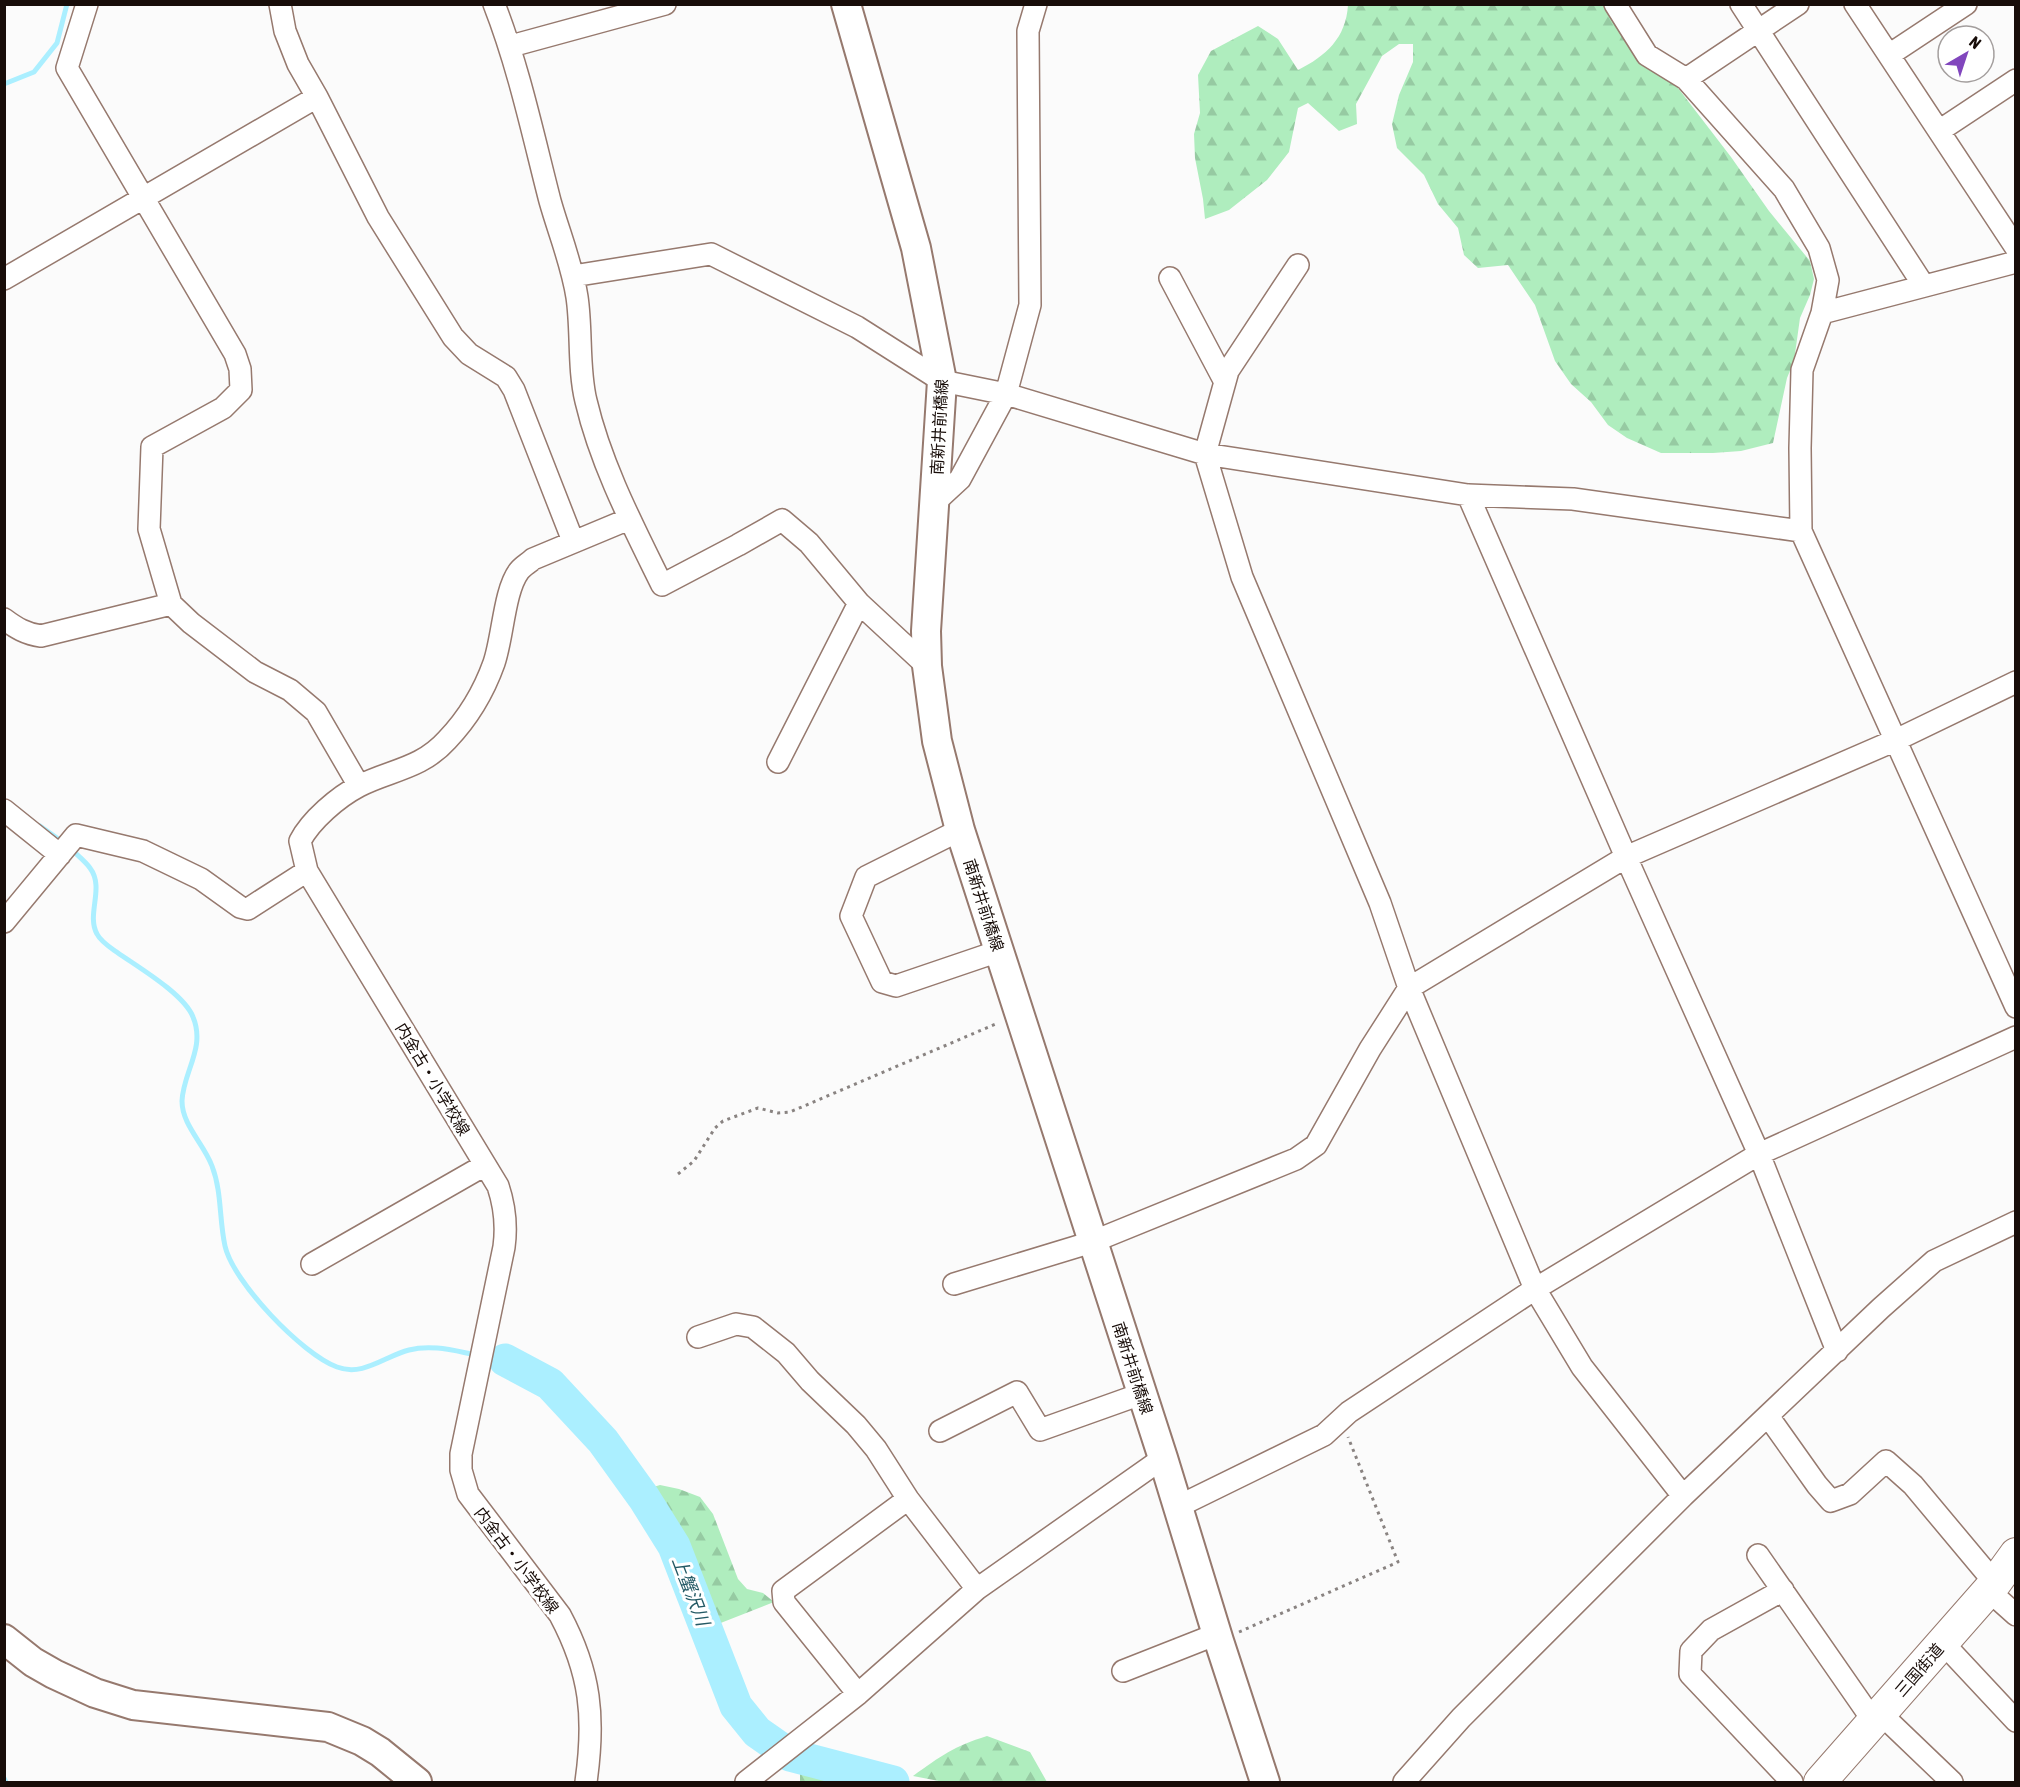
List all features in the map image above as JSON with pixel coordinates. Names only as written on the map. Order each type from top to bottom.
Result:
[{"type":"main road","name":"南新井前橋線","points":[[846,4],[916,248],[942,381],[927,596],[927,666],[937,741],[960,830],[1265,1782]]},
{"type":"main road","name":"三国街道","points":[[1820,1782],[1992,1587],[2016,1554]]},
{"type":"main road","points":[[4,1639],[33,1662],[54,1674],[95,1693],[133,1705],[328,1727],[362,1741],[380,1752],[417,1782]]},
{"type":"street","points":[[87,4],[67,68],[235,354],[240,369],[241,390],[223,408],[152,447],[149,529],[171,604],[191,623],[255,672],[290,690],[316,712],[359,786]]},
{"type":"street","points":[[280,4],[285,31],[298,64],[378,217],[453,337],[469,354],[506,377],[514,390],[573,541]]},
{"type":"street","points":[[494,4],[511,46],[557,228],[573,276],[577,298],[585,398],[596,437],[629,519],[662,585],[782,520],[809,543],[859,603],[927,666]]},
{"type":"street","points":[[511,46],[665,4]]},
{"type":"street","points":[[934,503],[960,479],[1006,394],[1030,305],[1028,31],[1036,4]]},
{"type":"street","points":[[1615,4],[1647,55],[1686,79],[1784,189],[1819,248],[1828,280],[1822,313],[1802,370],[1801,531],[2016,1007]]},
{"type":"street","points":[[1741,4],[1924,286]]},
{"type":"street","points":[[1686,79],[1798,4]]},
{"type":"street","points":[[1855,4],[2016,249]]},
{"type":"street","points":[[1888,55],[1966,4]]},
{"type":"street","points":[[1939,131],[2016,80]]},
{"type":"street","points":[[4,279],[317,97]]},
{"type":"street","points":[[573,276],[711,254],[857,327],[942,381],[1006,394],[1205,454],[1468,495],[1574,499],[1801,531]]},
{"type":"street","points":[[1822,313],[2016,262]]},
{"type":"street","points":[[1298,265],[1228,371],[1205,454],[1242,577],[1380,903],[1409,988],[1535,1289],[1582,1366],[1683,1496]]},
{"type":"street","points":[[1170,278],[1225,382]]},
{"type":"street","points":[[1468,495],[1759,1154],[1837,1351]]},
{"type":"street","name":"内金古・小学校線","points":[[586,1782],[591,1729],[588,1685],[571,1635],[555,1608],[468,1494],[461,1470],[461,1454],[506,1229],[500,1194],[485,1165],[307,871],[300,841],[307,827],[359,786],[401,771],[423,760],[446,742],[482,692],[495,661],[509,593],[520,569],[533,560],[573,541],[629,519]]},
{"type":"street","points":[[777,762],[859,603]]},
{"type":"street","points":[[4,619],[23,631],[40,636],[171,604]]},
{"type":"street","points":[[954,1284],[1092,1242],[1296,1159],[1316,1145],[1370,1049],[1409,988],[1626,857],[1896,740],[2016,682]]},
{"type":"street","points":[[4,810],[60,855]]},
{"type":"street","points":[[960,830],[866,877],[851,916],[882,982],[896,986],[999,951]]},
{"type":"street","points":[[4,922],[76,835],[143,851],[201,879],[240,907],[248,909],[307,871]]},
{"type":"street","points":[[1177,1507],[1324,1435],[1348,1412],[1535,1289],[1759,1154],[2016,1036]]},
{"type":"street","points":[[312,1264],[485,1165]]},
{"type":"street","points":[[1404,1782],[1461,1718],[1683,1496],[1934,1261],[2016,1222]]},
{"type":"street","points":[[698,1336],[736,1324],[753,1327],[786,1353],[810,1381],[856,1425],[876,1449],[908,1499],[977,1588]]},
{"type":"street","points":[[940,1431],[1017,1392],[1040,1430],[1141,1394]]},
{"type":"street","points":[[1768,1416],[1831,1501],[1850,1494],[1886,1461],[1913,1485],[2016,1615]]},
{"type":"street","points":[[746,1782],[858,1694],[977,1588],[1163,1458]]},
{"type":"street","points":[[858,1694],[784,1602],[783,1591],[908,1499]]},
{"type":"street","points":[[1758,1555],[1877,1718],[1952,1782]]},
{"type":"street","points":[[1783,1590],[1711,1630],[1691,1651],[1690,1674],[1792,1782]]},
{"type":"street","points":[[1123,1671],[1218,1638]]},
{"type":"street","points":[[1943,1643],[2016,1721]]},
{"type":"path","points":[[678,1174],[694,1161],[715,1128],[723,1121],[758,1108],[778,1113],[790,1112],[1019,1014]]},
{"type":"path","points":[[1218,1638],[1398,1563],[1341,1419]]},
{"type":"green space","points":[[1348,5],[1604,5],[1628,43],[1658,62],[1769,211],[1810,261],[1814,279],[1800,318],[1794,361],[1787,378],[1773,443],[1741,451],[1661,453],[1627,438],[1608,425],[1591,402],[1571,384],[1555,361],[1535,305],[1508,265],[1478,268],[1464,255],[1458,228],[1438,204],[1424,175],[1397,148],[1392,124],[1399,95],[1413,62],[1413,44],[1399,44],[1382,56],[1356,104],[1357,124],[1339,131],[1308,103],[1298,108],[1289,152],[1267,180],[1229,210],[1205,219],[1195,158],[1194,134],[1200,113],[1198,75],[1211,51],[1258,26],[1278,39],[1298,70],[1317,59],[1333,45],[1343,27]]},
{"type":"green space","points":[[660,1485],[700,1497],[713,1514],[738,1579],[747,1589],[763,1593],[774,1602],[713,1626],[688,1554],[650,1488]]},
{"type":"green space","points":[[987,1736],[1030,1752],[1047,1782],[944,1782],[913,1776],[948,1752]]},
{"type":"green space","points":[[800,1772],[853,1782],[800,1782]]},
{"type":"waterway","points":[[4,84],[34,72],[57,43],[67,4]]},
{"type":"waterway","points":[[40,826],[64,843]]},
{"type":"waterway","points":[[71,849],[88,865],[94,876],[96,892],[93,918],[99,937],[109,947],[171,990],[188,1008],[193,1017],[197,1039],[183,1090],[183,1110],[189,1126],[212,1166],[219,1196],[225,1246],[231,1261],[255,1297],[306,1348],[322,1360],[337,1367],[365,1368],[418,1348],[443,1349],[477,1355]]},
{"type":"waterway","points":[[486,1356],[505,1360]]},
{"type":"waterway","name":"上蟹沢川","points":[[505,1360],[550,1384],[603,1441],[644,1498],[674,1546],[736,1706],[757,1732],[790,1755],[893,1782]]},
{"type":"waterway","points":[[4,1778],[6,1782]]}]
